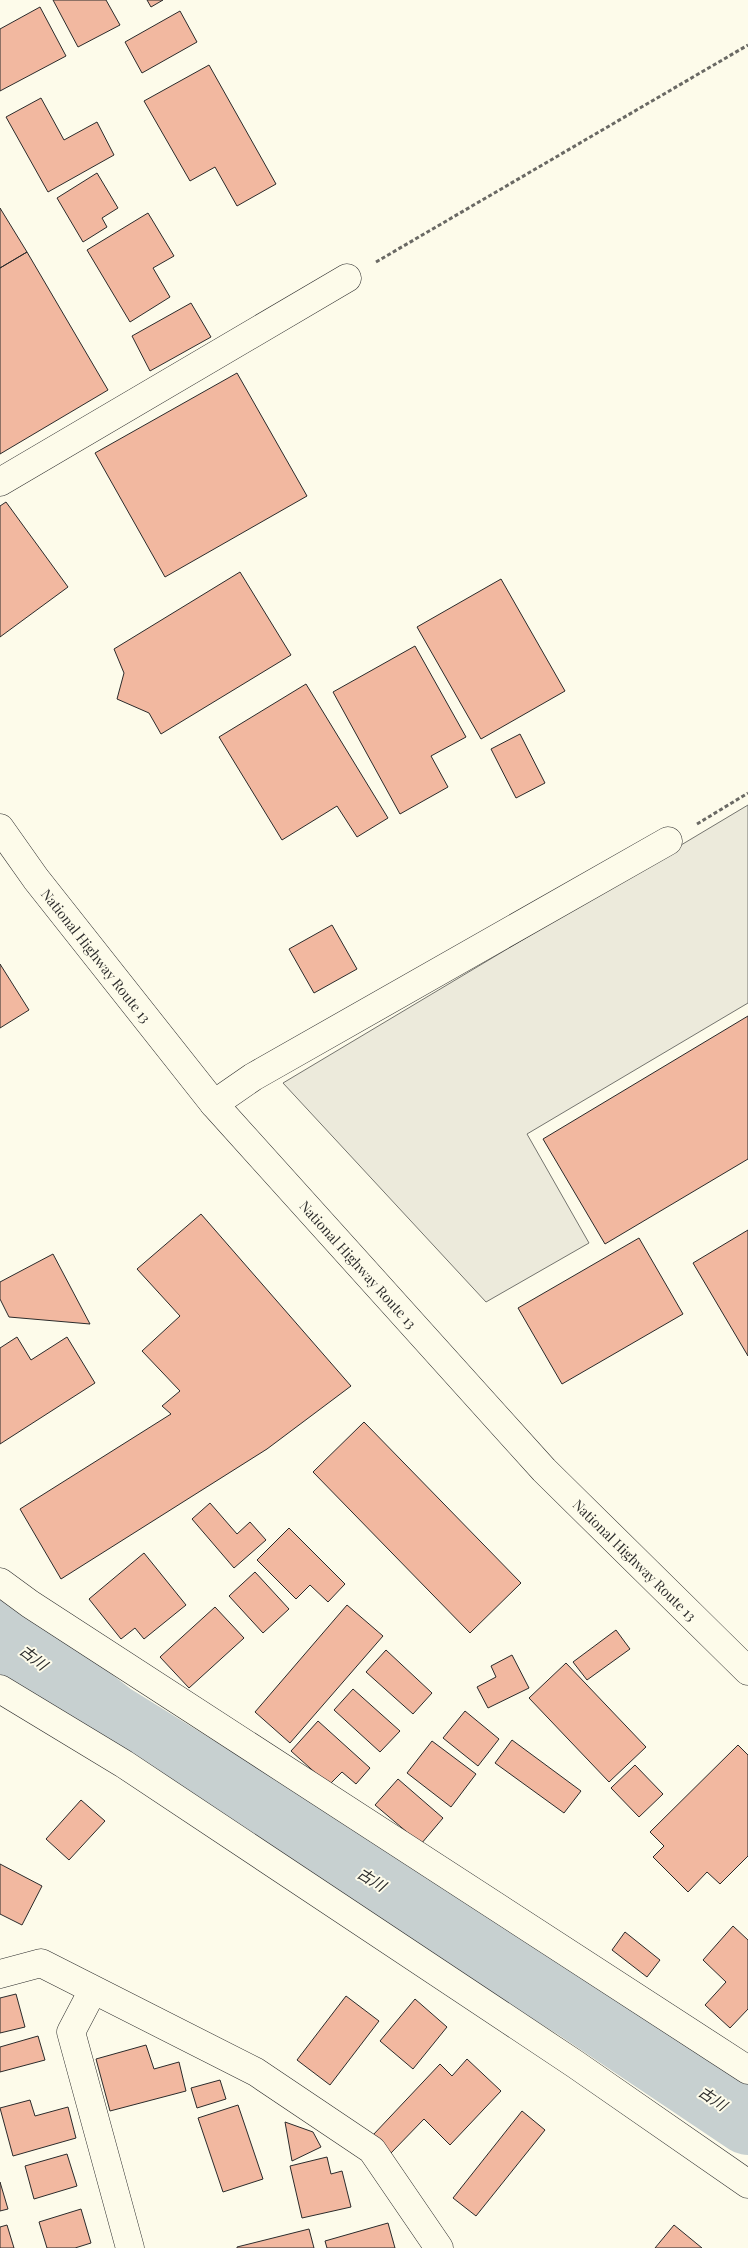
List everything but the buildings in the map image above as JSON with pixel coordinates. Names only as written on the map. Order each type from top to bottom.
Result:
[{"type":"main road","points":[[0,482],[347,278]]},
{"type":"main road","name":"National Highway Route 13","points":[[0,828],[36,879],[214,1104],[544,1470],[748,1672]]},
{"type":"main road","points":[[214,1104],[253,1077],[668,841]]},
{"type":"main road","points":[[0,1582],[38,1609],[748,2070]]},
{"type":"main road","points":[[0,1689],[164,1791],[575,2064],[748,2184]]},
{"type":"main road","points":[[0,1974],[41,1963],[256,2072],[372,2150],[439,2248]]},
{"type":"main road","points":[[93,1990],[71,2032],[130,2248]]},
{"type":"path","points":[[347,278],[748,45]]},
{"type":"path","points":[[668,841],[748,793]]},
{"type":"shaded area","points":[[748,805],[748,1003],[527,1134],[589,1243],[486,1302],[283,1083]]},
{"type":"waterway","name":"古川","points":[[0,1631],[110,1716],[578,2007],[748,2121]]}]
